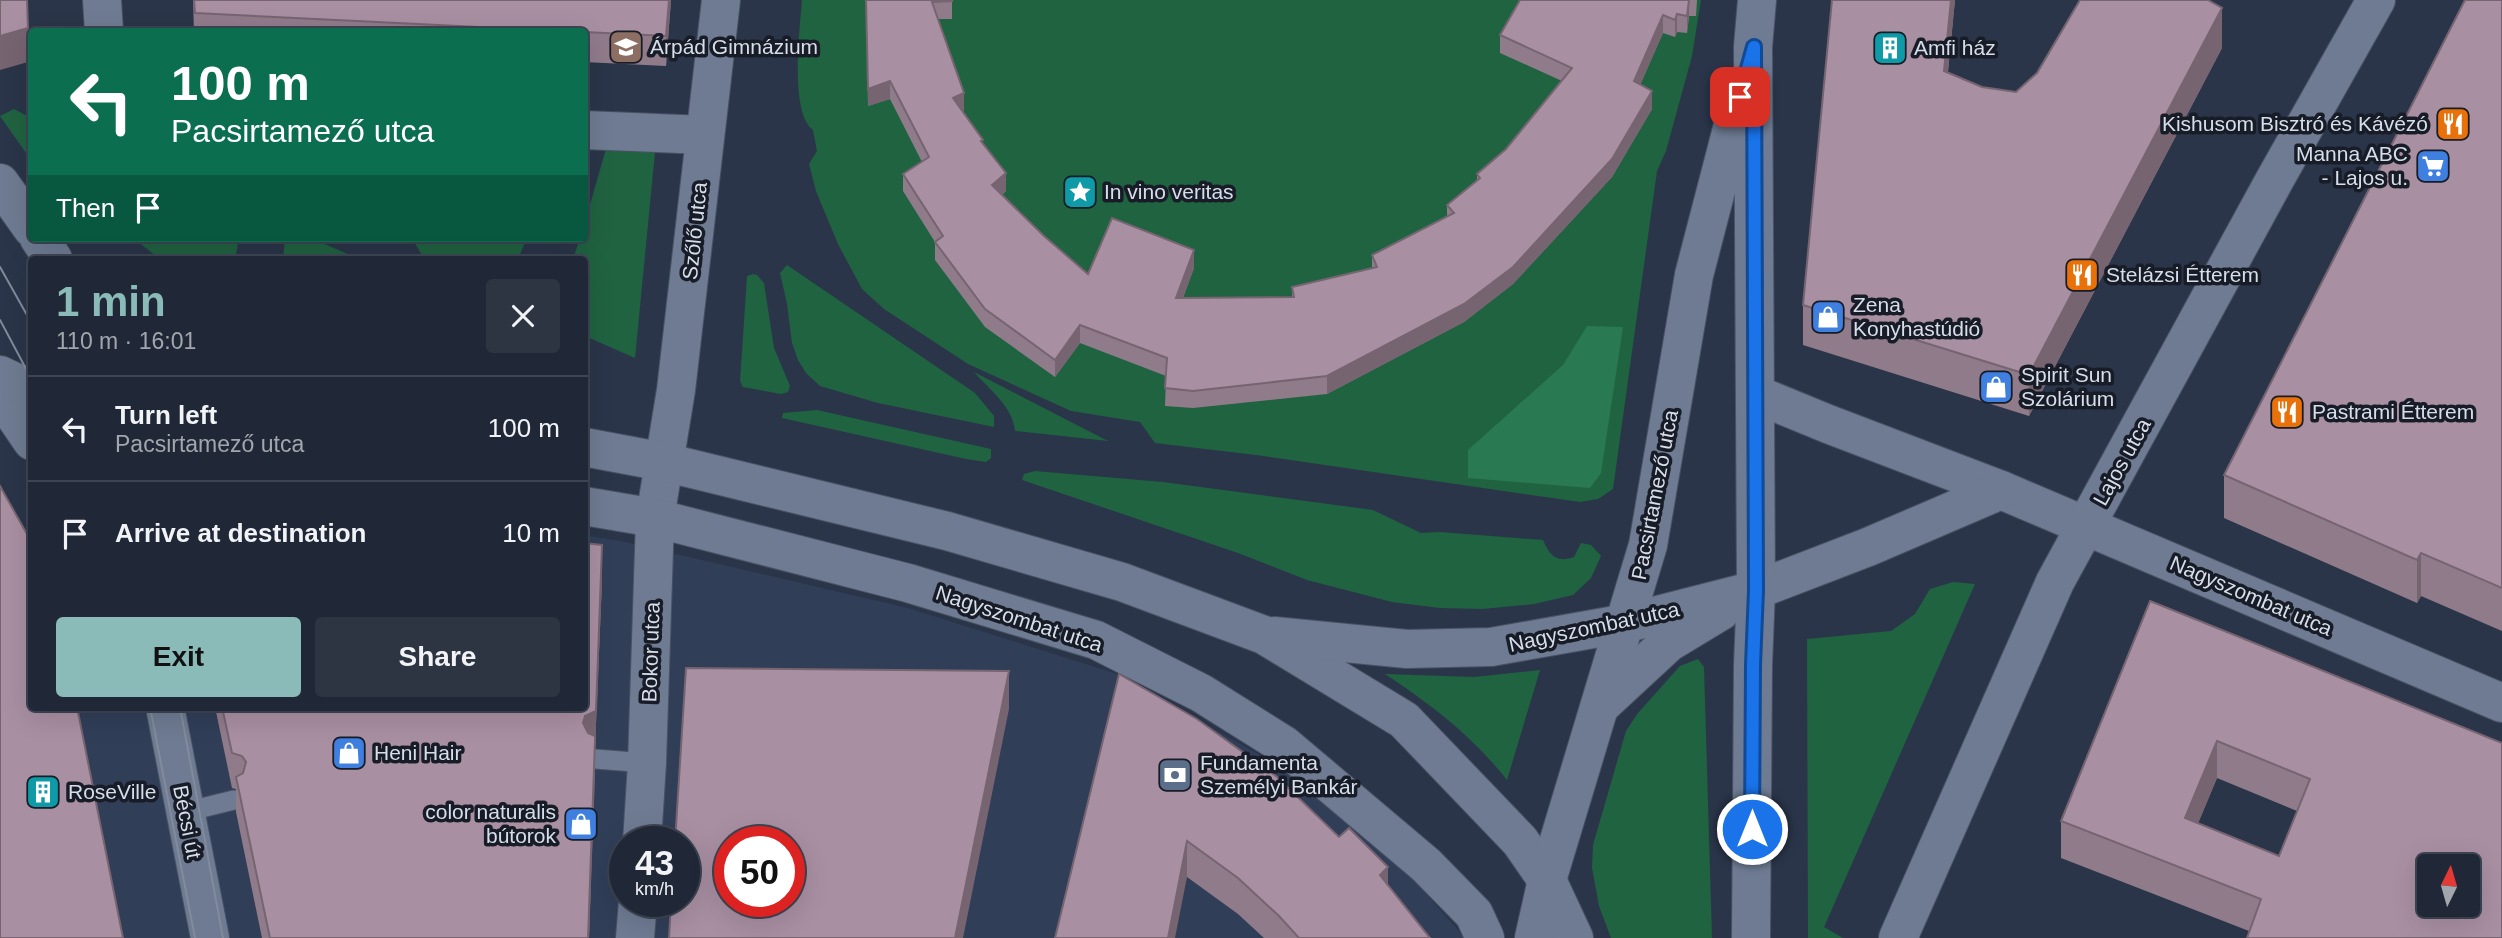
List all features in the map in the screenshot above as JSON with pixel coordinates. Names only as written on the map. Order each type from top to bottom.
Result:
[{"type":"main road","points":[[102,0],[104,28]]},
{"type":"main road","name":"Szőlő utca","points":[[664,462],[680,362],[722,0]]},
{"type":"main road","name":"Pacsirtamező utca","points":[[1751,938],[1756,590],[1754,47],[1757,0]]},
{"type":"main road","name":"Lajos utca","points":[[1898,938],[2055,582],[2376,0]]},
{"type":"main road","name":"Pacsirtamező utca","points":[[1534,938],[1547,880],[1627,623],[1648,545],[1693,275],[1754,47]]},
{"type":"main road","points":[[588,130],[705,135]]},
{"type":"main road","points":[[0,183],[28,222]]},
{"type":"main road","points":[[0,375],[28,388]]},
{"type":"main road","points":[[0,394],[28,436]]},
{"type":"main road","name":"Nagyszombat utca","points":[[1755,394],[1802,415],[2001,490],[2502,703]]},
{"type":"main road","name":"Nagyszombat utca","points":[[588,448],[664,462],[947,531],[1108,578],[1264,635],[1404,720],[1520,841],[1547,880],[1574,938]]},
{"type":"main road","name":"Bokor utca","points":[[643,826],[655,518],[664,462]]},
{"type":"main road","name":"Nagyszombat utca","points":[[1264,635],[1407,649],[1491,647],[1627,623],[1756,590],[1868,547],[2001,490]]},
{"type":"main road","name":"Nagyszombat utca","points":[[588,507],[655,518],[908,583],[1096,640],[1200,693],[1284,745],[1426,865],[1474,914],[1485,938]]},
{"type":"main road","name":"Nagyszombat utca","points":[[1600,706],[1668,643],[1756,590]]},
{"type":"main road","name":"Bécsi út","points":[[166,711],[210,938]]},
{"type":"main road","points":[[635,938],[637,917]]},
{"type":"lane","points":[[595,759],[647,763]]},
{"type":"lane","points":[[185,812],[234,800]]},
{"type":"shaded area","points":[[588,536],[908,608],[1117,674],[1288,771],[1375,836],[1465,938],[0,938],[0,690],[28,705],[28,711],[588,711]]},
{"type":"green space","points":[[802,0],[1701,0],[1692,56],[1666,151],[1657,171],[1613,489],[1598,499],[1580,502],[1155,443],[1140,422],[1071,411],[968,364],[884,309],[862,289],[838,244],[816,191],[809,164],[817,151],[813,130],[801,106],[798,88]]},
{"type":"green space","points":[[14,109],[28,116],[28,156],[0,116]]},
{"type":"green space","points":[[606,149],[655,152],[635,358],[588,337],[588,256],[574,256],[579,242],[588,242],[588,212]]},
{"type":"green space","points":[[138,242],[238,242],[236,256],[156,256]]},
{"type":"green space","points":[[285,242],[320,242],[352,256],[283,256]]},
{"type":"green space","points":[[414,242],[525,242],[519,256],[422,256]]},
{"type":"green space","points":[[787,265],[975,393],[994,416],[994,427],[878,403],[820,386],[806,373],[792,343],[780,273]]},
{"type":"green space","points":[[753,274],[764,283],[774,348],[790,386],[788,392],[781,394],[743,387],[740,381],[747,276]]},
{"type":"green space","points":[[1587,326],[1623,327],[1601,473],[1590,488],[1468,478],[1468,450],[1563,365]]},
{"type":"green space","points":[[974,372],[1108,441],[1015,431],[1005,406]]},
{"type":"green space","points":[[817,410],[991,449],[991,458],[986,462],[966,459],[782,418],[783,413]]},
{"type":"green space","points":[[1035,471],[1163,482],[1373,510],[1421,533],[1543,540],[1554,557],[1563,559],[1574,557],[1581,543],[1591,545],[1601,556],[1591,578],[1573,595],[1534,604],[1482,609],[1440,608],[1392,602],[1307,580],[1238,553],[1022,480],[1024,474]]},
{"type":"green space","points":[[1953,582],[1975,584],[1824,927],[1843,938],[1808,938],[1807,639],[1891,631],[1915,614],[1930,589]]},
{"type":"green space","points":[[1698,659],[1704,667],[1712,938],[1611,938],[1599,906],[1592,868],[1593,845],[1626,731],[1638,713],[1680,666]]},
{"type":"green space","points":[[1540,670],[1507,780],[1450,722],[1385,674],[1474,677]]},
{"type":"building","points":[[0,0],[27,0],[28,28],[0,36]]},
{"type":"building","points":[[194,0],[669,0],[666,36],[588,32],[588,28],[502,28],[195,13]]},
{"type":"building","points":[[866,0],[952,0],[932,2],[964,93],[953,98],[1006,173],[992,185],[1088,274],[1112,218],[1194,250],[1176,298],[1294,297],[1292,287],[1377,267],[1372,255],[1454,213],[1447,205],[1480,178],[1477,174],[1506,149],[1572,68],[1500,35],[1520,0],[1689,0],[1687,16],[1677,14],[1675,20],[1663,15],[1634,81],[1652,91],[1612,159],[1513,267],[1464,304],[1327,376],[1193,391],[1165,388],[1167,358],[1080,325],[1055,360],[985,309],[935,242],[943,236],[903,174],[929,157],[890,81],[868,89]]},
{"type":"building","points":[[1832,0],[1951,0],[1944,71],[1982,87],[2016,92],[2037,73],[2080,0],[2208,0],[2222,8],[2029,375],[1803,305]]},
{"type":"building","points":[[2465,0],[2502,0],[2502,588],[2421,553],[2417,560],[2224,475]]},
{"type":"building","name":"RoseVille","points":[[0,486],[28,536],[28,711],[78,711],[123,938],[0,938]]},
{"type":"building","points":[[588,543],[602,545],[596,711],[585,716],[583,723],[588,733],[595,736],[588,938],[270,938],[236,777],[243,773],[246,762],[242,756],[232,753],[223,711],[588,711]]},
{"type":"building","points":[[2150,601],[2502,743],[2502,938],[2247,938],[2261,899],[2061,821]],"holes":[[[2217,741],[2310,779],[2279,856],[2185,818]]]},
{"type":"building","points":[[686,668],[1009,671],[955,938],[669,938],[670,917],[700,917],[700,826],[676,826]]},
{"type":"building","points":[[1119,674],[1197,719],[1276,776],[1339,837],[1349,828],[1388,867],[1380,875],[1430,938],[1299,938],[1238,878],[1187,841],[1168,938],[1055,938]]},
{"type":"tram line","points":[[0,267],[28,317]]},
{"type":"tram line","points":[[0,320],[28,372]]},
{"type":"tram line","points":[[151,711],[195,938]]},
{"type":"tram line","points":[[181,711],[223,938]]},
{"type":"place","name":"Árpád Gimnázium","points":[[626,47]]},
{"type":"place","name":"Amfi ház","points":[[1890,48]]},
{"type":"place","name":"Kishusom Bisztró és Kávézó","points":[[2453,124]]},
{"type":"place","name":"Manna ABC - Lajos u.","points":[[2433,166]]},
{"type":"place","name":"In vino veritas","points":[[1080,192]]},
{"type":"place","name":"Stelázsi Étterem","points":[[2082,275]]},
{"type":"place","name":"Zena Konyhastúdió","points":[[1828,317]]},
{"type":"place","name":"Spirit Sun Szolárium","points":[[1996,387]]},
{"type":"place","name":"Pastrami Étterem","points":[[2287,412]]},
{"type":"place","name":"Heni Hair","points":[[349,753]]},
{"type":"place","name":"Fundamenta Személyi Bankár","points":[[1175,775]]},
{"type":"place","name":"RoseVille","points":[[43,792]]},
{"type":"place","name":"color naturalis bútorok","points":[[581,824]]},
{"type":"route","points":[[1740,97],[1754,47],[1756,590],[1752,829]]}]
